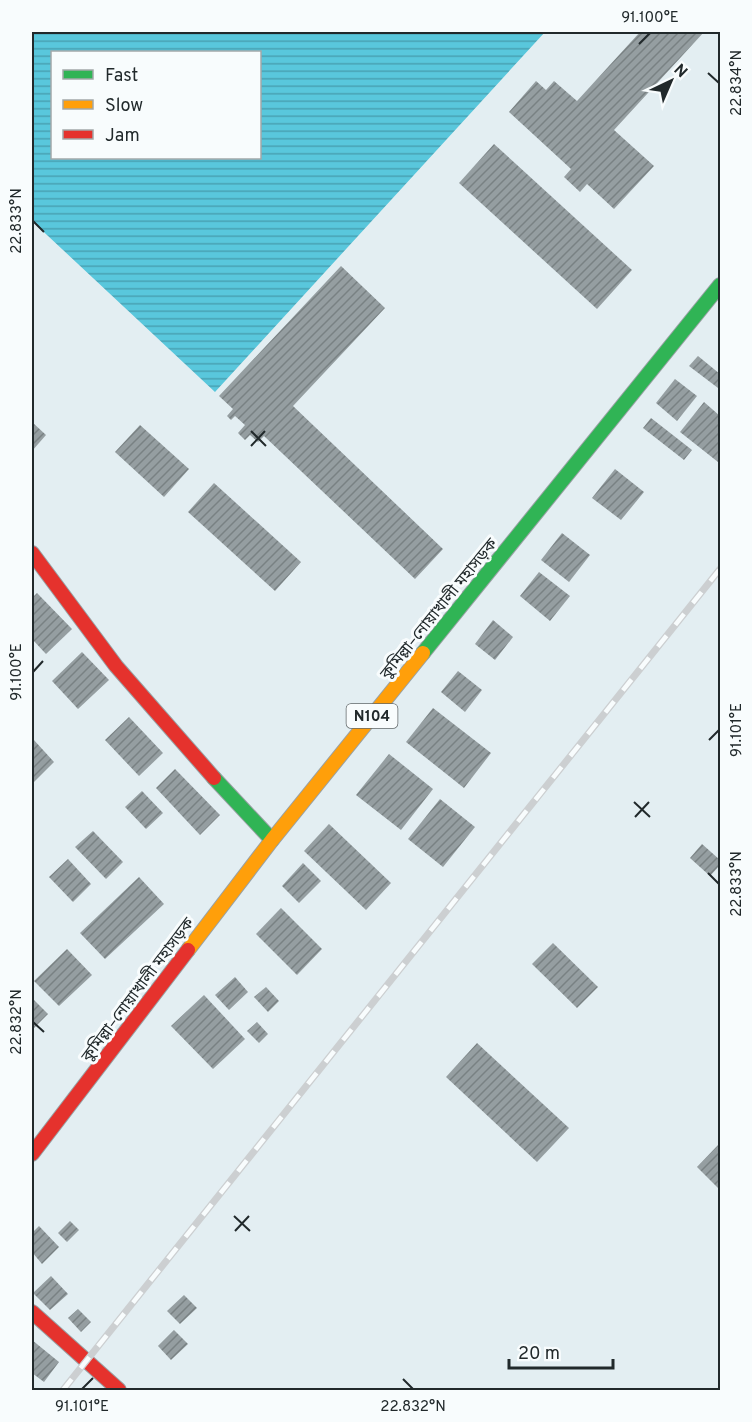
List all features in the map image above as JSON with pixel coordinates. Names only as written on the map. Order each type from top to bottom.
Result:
[{"type":"main road","name":"কুমিল্লা–নোয়াখালী মহাসড়ক","points":[[32,1154],[272,840],[720,285]]},
{"type":"main road","points":[[32,554],[53,586],[157,716],[272,840]]},
{"type":"main road","points":[[32,1312],[119,1390]]},
{"type":"water","points":[[32,32],[545,32],[215,392],[32,221]]},
{"type":"building","points":[[640,32],[704,32],[614,130],[654,166],[614,209],[587,184],[580,192],[564,177],[571,169],[509,112],[536,81],[546,90],[554,81],[577,101]]},
{"type":"building","points":[[494,144],[632,270],[597,309],[459,183]]},
{"type":"building","points":[[341,266],[385,308],[293,406],[443,549],[415,579],[264,436],[258,442],[250,435],[245,440],[238,433],[245,425],[235,416],[231,420],[227,416],[233,409],[219,396]]},
{"type":"building","points":[[698,356],[720,374],[718,388],[689,366]]},
{"type":"building","points":[[675,379],[697,396],[677,421],[656,403]]},
{"type":"building","points":[[704,402],[720,416],[720,459],[718,462],[680,432]]},
{"type":"building","points":[[651,418],[692,450],[684,460],[643,428]]},
{"type":"building","points":[[32,422],[46,435],[32,451]]},
{"type":"building","points":[[140,425],[189,469],[164,497],[115,452]]},
{"type":"building","points":[[615,469],[644,492],[621,520],[592,498]]},
{"type":"building","points":[[214,483],[301,562],[275,591],[188,512]]},
{"type":"building","points":[[562,533],[590,555],[569,582],[541,560]]},
{"type":"building","points":[[539,572],[570,596],[550,621],[520,596]]},
{"type":"building","points":[[37,593],[72,629],[46,654],[32,639],[32,598]]},
{"type":"building","points":[[493,620],[513,637],[495,660],[475,644]]},
{"type":"building","points":[[82,652],[109,680],[78,709],[52,681]]},
{"type":"building","points":[[458,671],[482,690],[465,712],[441,692]]},
{"type":"building","points":[[433,708],[491,753],[464,788],[406,742]]},
{"type":"building","points":[[129,717],[163,753],[139,776],[105,740]]},
{"type":"building","points":[[33,739],[54,762],[34,782],[32,779]]},
{"type":"building","points":[[389,754],[433,789],[401,830],[356,795]]},
{"type":"building","points":[[175,769],[220,815],[200,835],[156,788]]},
{"type":"building","points":[[142,791],[163,813],[146,829],[125,807]]},
{"type":"building","points":[[440,799],[475,827],[443,867],[408,839]]},
{"type":"building","points":[[329,824],[391,883],[366,910],[304,851]]},
{"type":"building","points":[[93,831],[123,862],[106,879],[75,847]]},
{"type":"building","points":[[702,844],[720,860],[720,865],[710,876],[690,858]]},
{"type":"building","points":[[68,859],[91,884],[73,902],[49,877]]},
{"type":"building","points":[[303,863],[321,881],[299,903],[282,886]]},
{"type":"building","points":[[139,877],[164,904],[105,959],[80,933]]},
{"type":"building","points":[[281,908],[322,949],[297,975],[256,934]]},
{"type":"building","points":[[553,943],[598,987],[577,1008],[532,964]]},
{"type":"building","points":[[67,949],[92,975],[59,1006],[34,981]]},
{"type":"building","points":[[235,977],[248,992],[229,1010],[215,995]]},
{"type":"building","points":[[266,987],[279,1001],[268,1012],[254,997]]},
{"type":"building","points":[[204,995],[245,1039],[213,1069],[171,1026]]},
{"type":"building","points":[[32,1000],[48,1014],[32,1030]]},
{"type":"building","points":[[257,1022],[268,1034],[259,1043],[247,1031]]},
{"type":"building","points":[[477,1043],[569,1128],[537,1162],[446,1077]]},
{"type":"building","points":[[720,1143],[720,1190],[697,1167]]},
{"type":"building","points":[[70,1221],[79,1230],[67,1242],[58,1233]]},
{"type":"building","points":[[39,1226],[59,1247],[42,1264],[32,1252],[32,1233]]},
{"type":"building","points":[[51,1276],[68,1294],[50,1310],[33,1293]]},
{"type":"building","points":[[184,1295],[197,1308],[180,1324],[167,1311]]},
{"type":"building","points":[[78,1309],[91,1322],[81,1332],[68,1318]]},
{"type":"building","points":[[174,1330],[188,1344],[171,1360],[158,1346]]},
{"type":"building","points":[[32,1340],[59,1362],[44,1382],[32,1373]]},
{"type":"railway","points":[[63,1390],[720,569]]},
{"type":"traffic: fast","points":[[423,653],[720,285]]},
{"type":"traffic: fast","points":[[214,778],[272,840]]},
{"type":"traffic: slow","points":[[188,950],[272,840],[423,653]]},
{"type":"traffic: jam","points":[[32,553],[116,666],[214,778]]},
{"type":"traffic: jam","points":[[32,1154],[188,950]]},
{"type":"traffic: jam","points":[[32,1312],[119,1390]]}]
